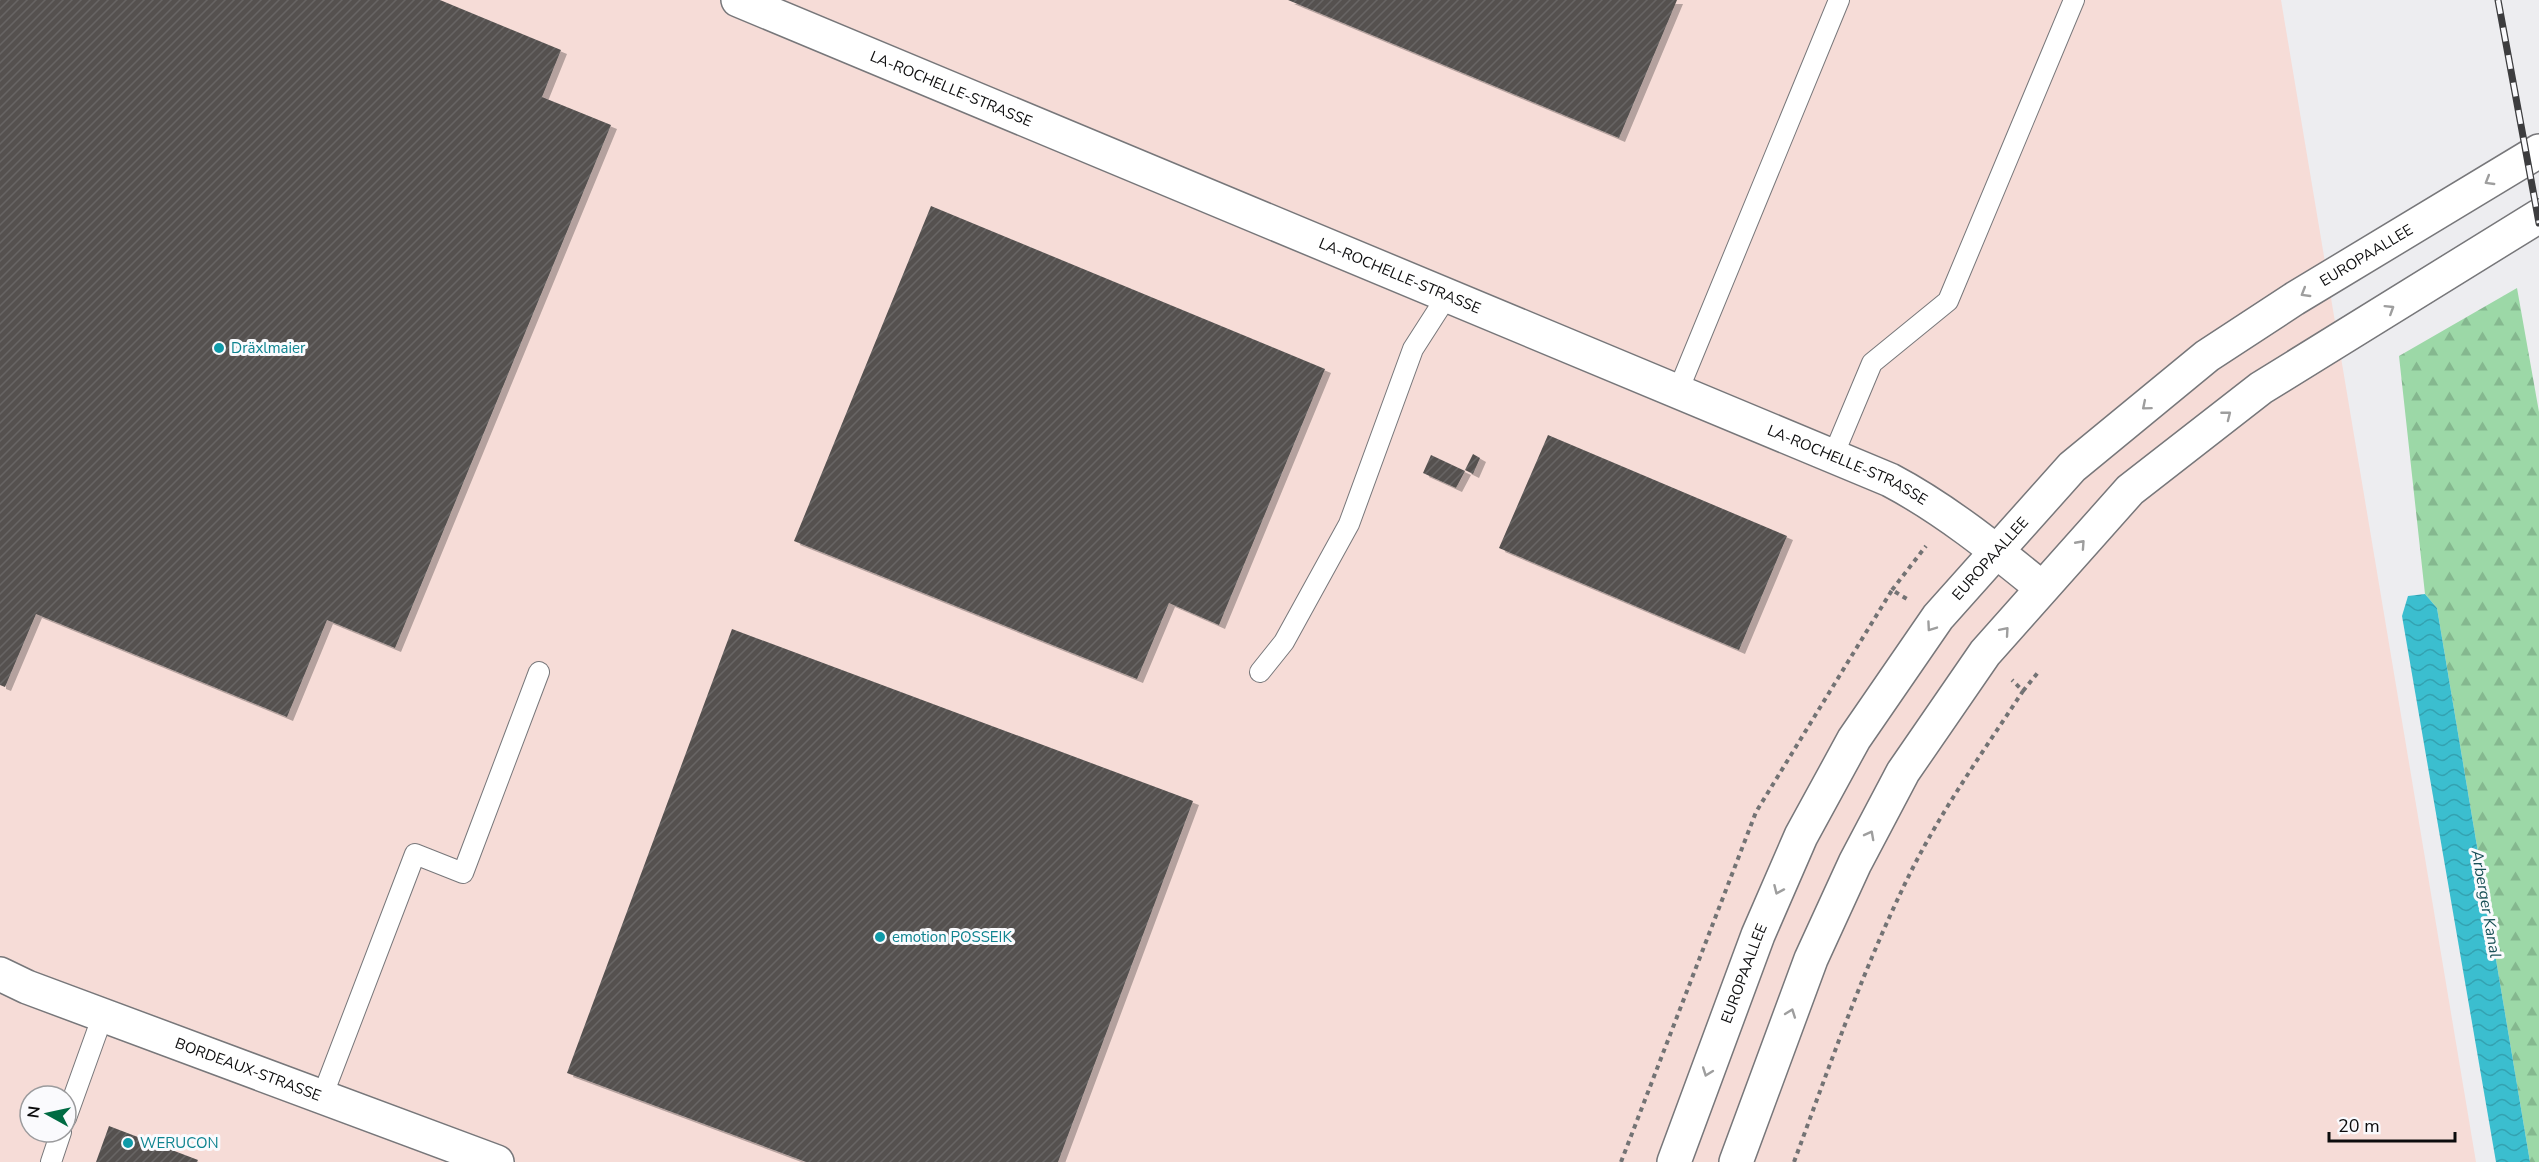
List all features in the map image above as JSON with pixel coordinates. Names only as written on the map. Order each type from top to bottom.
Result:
[{"type":"street","name":"LA-ROCHELLE-STRASSE","points":[[738,0],[1890,480],[1924,497],[1997,551],[2042,588]]},
{"type":"street","name":"EUROPAALLEE","points":[[1674,1162],[1758,935],[1801,836],[1860,730],[1938,617],[2073,467],[2207,356],[2539,151]]},
{"type":"street","points":[[1736,1162],[1811,959],[1854,863],[1903,772],[1985,653],[2130,490],[2261,388],[2539,216]]},
{"type":"street","name":"BORDEAUX-STRASSE","points":[[0,974],[103,1015],[497,1162]]},
{"type":"lane","points":[[1678,391],[1839,0]]},
{"type":"lane","points":[[1833,456],[1872,363],[1948,301],[2074,0]]},
{"type":"lane","points":[[1260,672],[1284,642],[1349,524],[1413,349],[1448,296]]},
{"type":"lane","points":[[322,1097],[415,854],[463,873],[539,672]]},
{"type":"lane","points":[[78,1085],[103,1015]]},
{"type":"lane","points":[[51,1162],[58,1144]]},
{"type":"path","points":[[2024,691],[2040,670]]},
{"type":"shaded area","points":[[0,0],[2281,0],[2476,1162],[0,1162]]},
{"type":"green space","points":[[2517,288],[2539,412],[2539,1162],[2530,1162],[2437,608],[2425,594],[2399,356]]},
{"type":"water","name":"Arberger Kanal","points":[[2425,594],[2437,608],[2530,1162],[2496,1162],[2402,616],[2408,596]]},
{"type":"building","name":"Dräxlmaier","points":[[0,0],[440,0],[561,50],[542,97],[611,125],[395,648],[327,620],[287,717],[36,614],[5,687],[0,685]]},
{"type":"building","points":[[1288,0],[1677,0],[1619,138]]},
{"type":"building","points":[[931,206],[1325,369],[1219,625],[1169,603],[1137,679],[794,541]]},
{"type":"building","points":[[1548,435],[1787,536],[1739,650],[1499,548]]},
{"type":"building","points":[[1473,454],[1480,458],[1473,474],[1465,470]]},
{"type":"building","points":[[1431,455],[1465,471],[1456,488],[1423,473]]},
{"type":"building","name":"emotion POSSEIK","points":[[732,629],[1193,801],[1058,1162],[806,1162],[567,1073]]},
{"type":"building","name":"WERUCON","points":[[109,1126],[198,1160],[197,1162],[96,1162]]},
{"type":"railway","points":[[2498,0],[2539,223]]},
{"type":"place","name":"Dräxlmaier","points":[[219,348]]},
{"type":"place","name":"emotion POSSEIK","points":[[880,937]]},
{"type":"place","name":"WERUCON","points":[[128,1143]]}]
